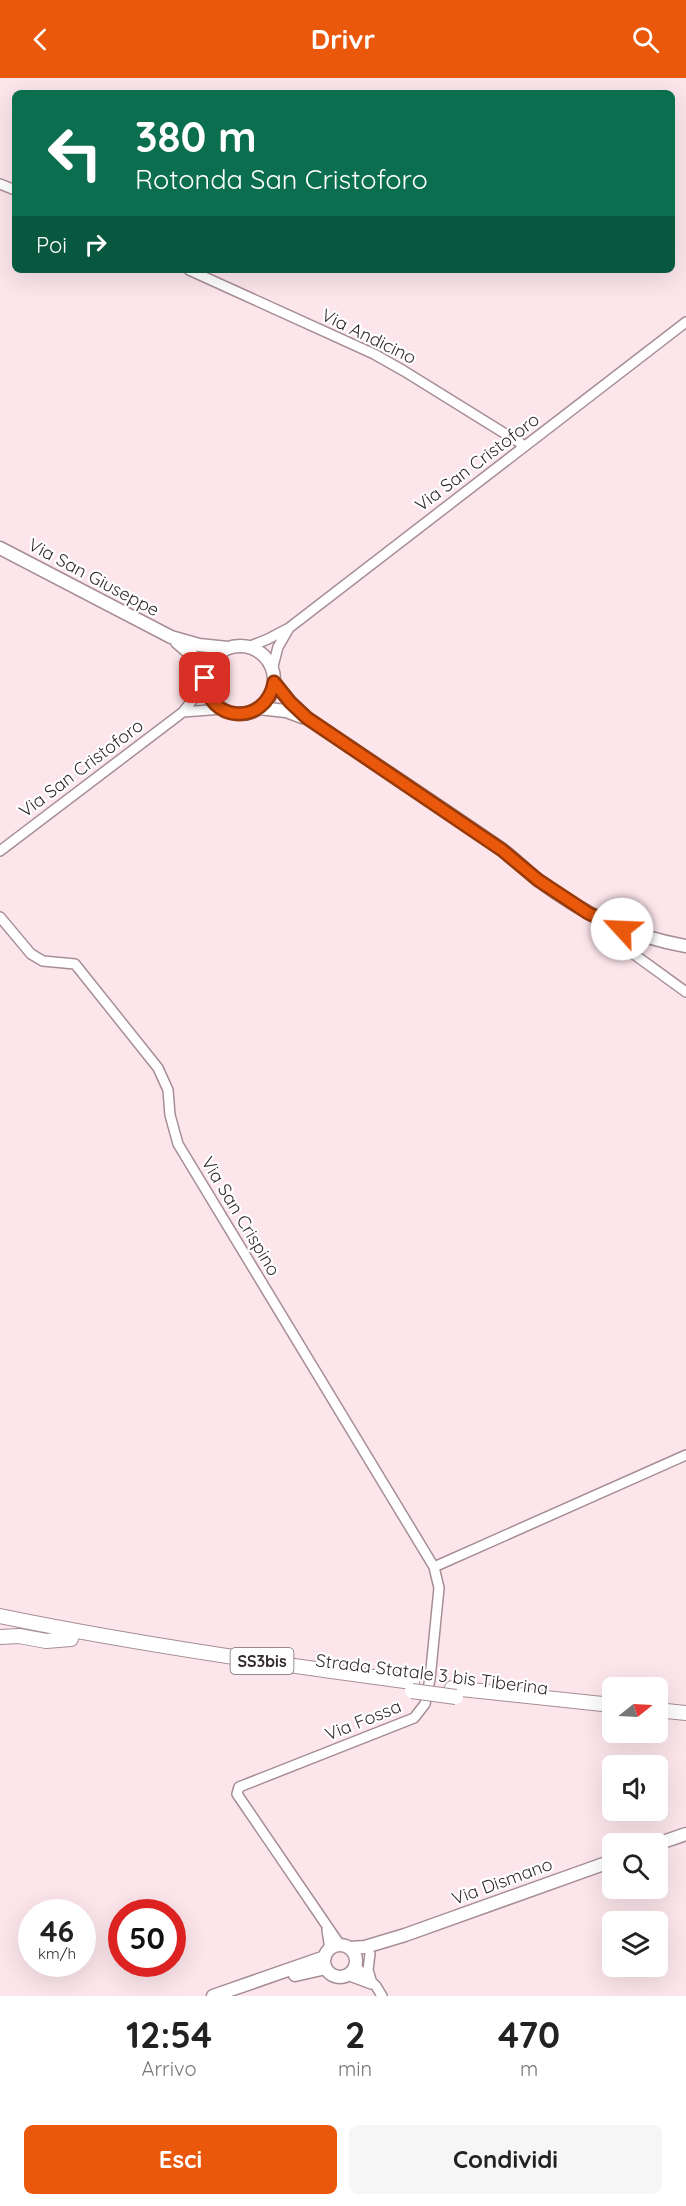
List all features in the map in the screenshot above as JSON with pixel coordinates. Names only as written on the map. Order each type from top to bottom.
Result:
[{"type":"highway","name":"Strada Statale 3 bis Tiberina","points":[[0,1616],[70,1635]]},
{"type":"highway","name":"Strada Statale 3 bis Tiberina","points":[[0,1625],[285,1665],[412,1687],[602,1712]]},
{"type":"highway","points":[[0,1637],[19,1636],[46,1641],[70,1635]]},
{"type":"highway","name":"Strada Statale 3 bis Tiberina","points":[[454,1693],[602,1704]]},
{"type":"highway","points":[[668,1711],[686,1713]]},
{"type":"highway","points":[[668,1719],[686,1721]]},
{"type":"main road","name":"Via San Giuseppe","points":[[0,548],[171,637],[199,645],[228,648]]},
{"type":"main road","name":"Via San Giuseppe","points":[[171,637],[192,655],[206,678]]},
{"type":"main road","points":[[307,718],[286,711],[259,708],[240,714],[222,709],[214,703],[206,678],[214,657],[228,648],[248,647],[263,655],[290,702],[307,718],[502,850],[538,880],[588,913],[622,929],[652,940],[686,946]]},
{"type":"main road","points":[[259,708],[270,697],[273,676]]},
{"type":"main road","points":[[668,1840],[686,1834]]},
{"type":"main road","name":"Via Dismano","points":[[213,1996],[334,1954],[405,1935],[602,1865]]},
{"type":"main road","name":"Via Dismano","points":[[353,1967],[370,1954],[405,1935]]},
{"type":"main road","points":[[334,1954],[333,1975],[353,1967]]},
{"type":"main road","points":[[334,1954],[353,1967]]},
{"type":"main road","name":"Via Dismano","points":[[237,1996],[305,1972],[334,1954]]},
{"type":"street","name":"Via Andicino","points":[[196,273],[374,354],[525,446]]},
{"type":"street","name":"Via San Cristoforo","points":[[248,647],[289,628],[686,322]]},
{"type":"street","name":"Via San Cristoforo","points":[[273,676],[278,647],[289,628]]},
{"type":"street","name":"Via San Cristoforo","points":[[0,851],[183,712],[206,678]]},
{"type":"street","points":[[183,712],[222,709]]},
{"type":"street","name":"Via San Crispino","points":[[0,917],[31,954],[43,961],[75,964],[158,1068],[168,1090],[170,1115],[178,1144],[434,1567]]},
{"type":"street","points":[[606,934],[686,992]]},
{"type":"street","points":[[434,1567],[686,1455]]},
{"type":"street","name":"Via Fossa","points":[[334,1954],[324,1920],[237,1794],[239,1787],[414,1718],[425,1704],[430,1679],[439,1588],[434,1567]]},
{"type":"street","points":[[370,1954],[368,1970],[382,1996]]},
{"type":"street","points":[[353,1967],[374,1984]]},
{"type":"route","points":[[205,678],[208,694],[214,703],[231,713],[240,714],[250,713],[265,703],[273,690],[274,682],[307,718],[502,850],[538,880],[588,913],[622,929]]}]
